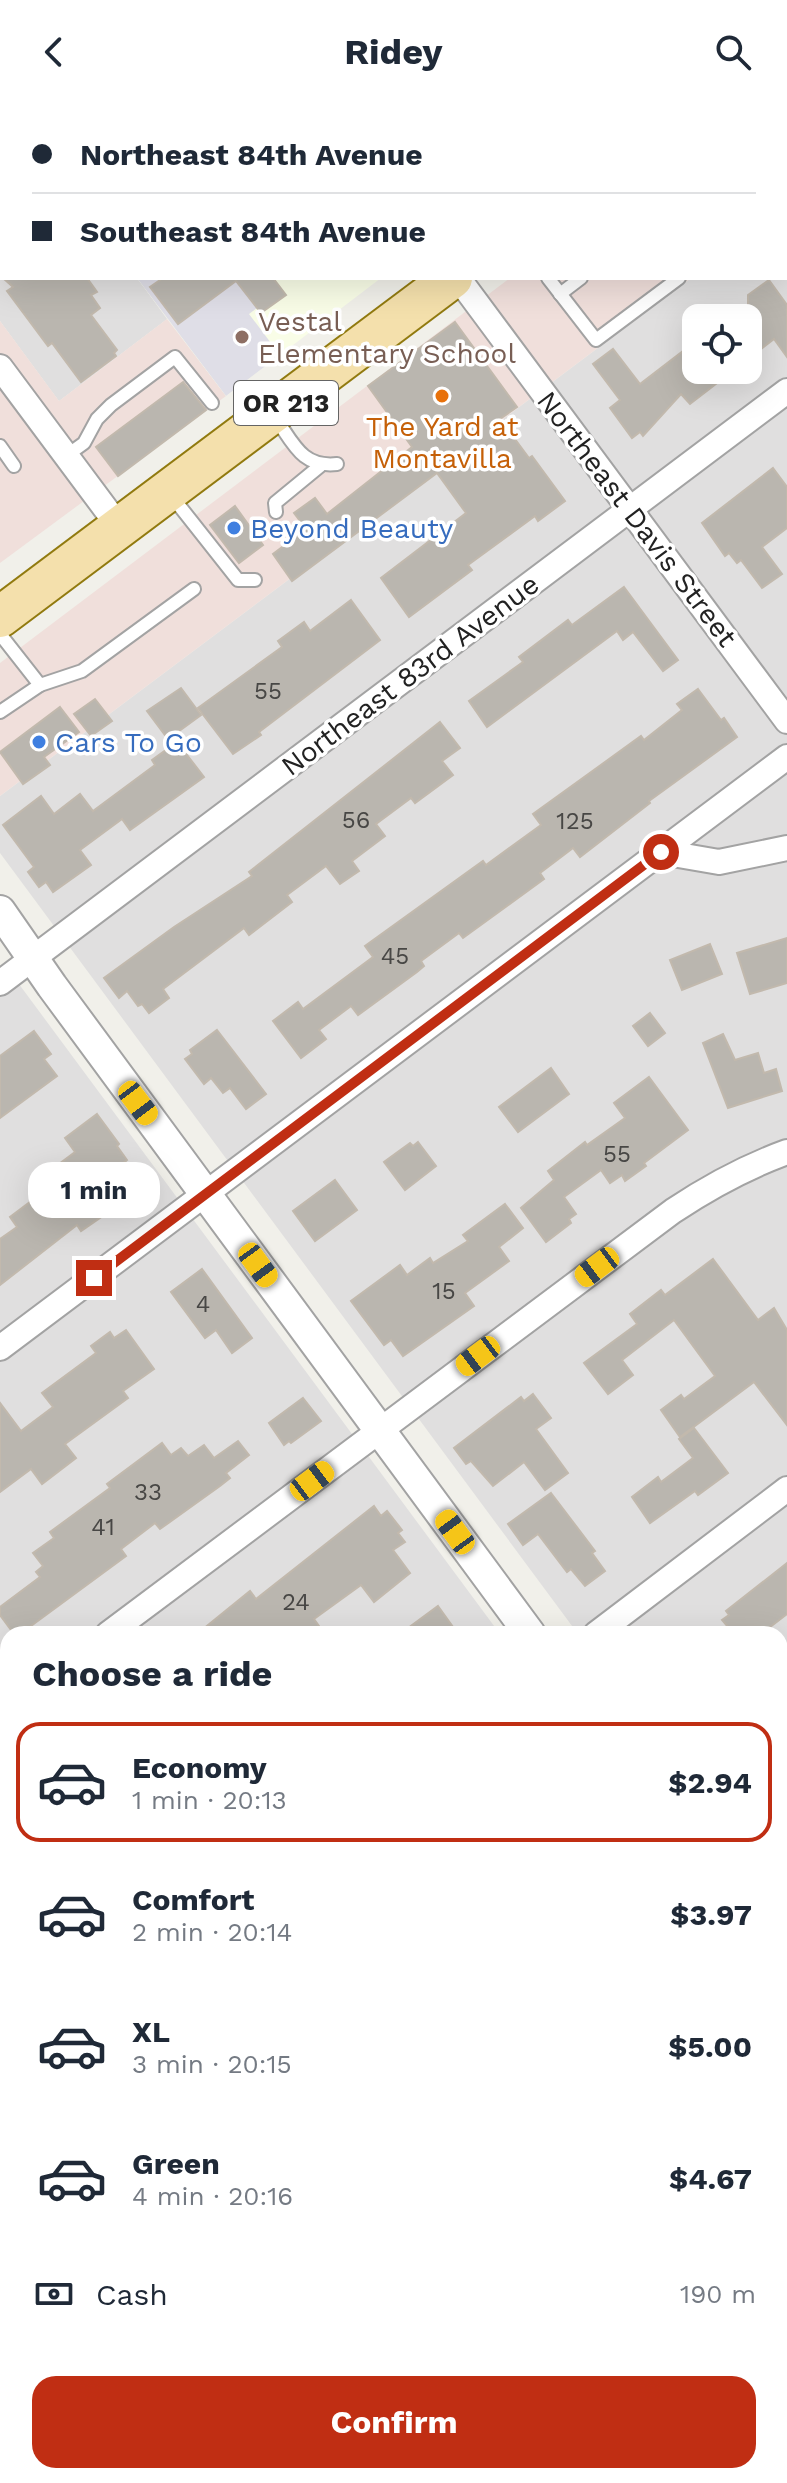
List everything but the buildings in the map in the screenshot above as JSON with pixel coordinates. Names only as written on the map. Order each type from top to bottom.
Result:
[{"type":"main road","name":"OR 213","points":[[0,617],[452,280]]},
{"type":"street","name":"Northeast Davis Street","points":[[457,280],[787,721]]},
{"type":"street","points":[[0,367],[120,528]]},
{"type":"street","name":"Northeast 83rd Avenue","points":[[0,983],[787,391]]},
{"type":"street","points":[[0,1348],[787,757]]},
{"type":"street","points":[[661,852],[719,862],[787,848]]},
{"type":"street","points":[[0,911],[524,1626]]},
{"type":"street","points":[[119,1626],[673,1211],[732,1175],[787,1152]]},
{"type":"street","points":[[607,1626],[787,1489]]},
{"type":"lane","points":[[550,280],[596,340],[676,280]]},
{"type":"lane","points":[[560,294],[578,280]]},
{"type":"lane","points":[[66,456],[84,443],[97,419],[111,405],[175,357],[212,403]]},
{"type":"lane","points":[[272,414],[307,460],[320,466],[337,464]]},
{"type":"lane","points":[[0,446],[14,466]]},
{"type":"lane","points":[[276,512],[275,503],[320,466]]},
{"type":"lane","points":[[168,492],[238,580],[255,580]]},
{"type":"lane","points":[[0,712],[40,685],[82,671],[194,589]]},
{"type":"lane","points":[[0,634],[40,685]]},
{"type":"shaded area","points":[[0,280],[138,280],[167,319],[59,401],[0,321]]},
{"type":"shaded area","name":"Vestal Elementary School","points":[[139,280],[378,280],[226,396]]},
{"type":"shaded area","points":[[139,280],[160,280],[151,287],[178,324],[232,280],[236,280],[257,308],[249,314],[280,355],[226,396]]},
{"type":"shaded area","points":[[507,280],[688,280],[0,796],[0,663]]},
{"type":"shaded area","points":[[688,280],[787,280],[787,1626],[572,1626],[0,853],[0,796]]},
{"type":"shaded area","points":[[167,319],[226,396],[0,563],[0,321],[59,401]]},
{"type":"shaded area","points":[[13,976],[494,1626],[0,1626],[0,986]]},
{"type":"place","name":"Vestal Elementary School","points":[[242,337]]},
{"type":"place","name":"The Yard at Montavilla","points":[[442,396]]},
{"type":"place","name":"Beyond Beauty","points":[[234,528]]},
{"type":"place","name":"Cars To Go","points":[[39,742]]},
{"type":"route","points":[[94,1278],[661,852]]}]
